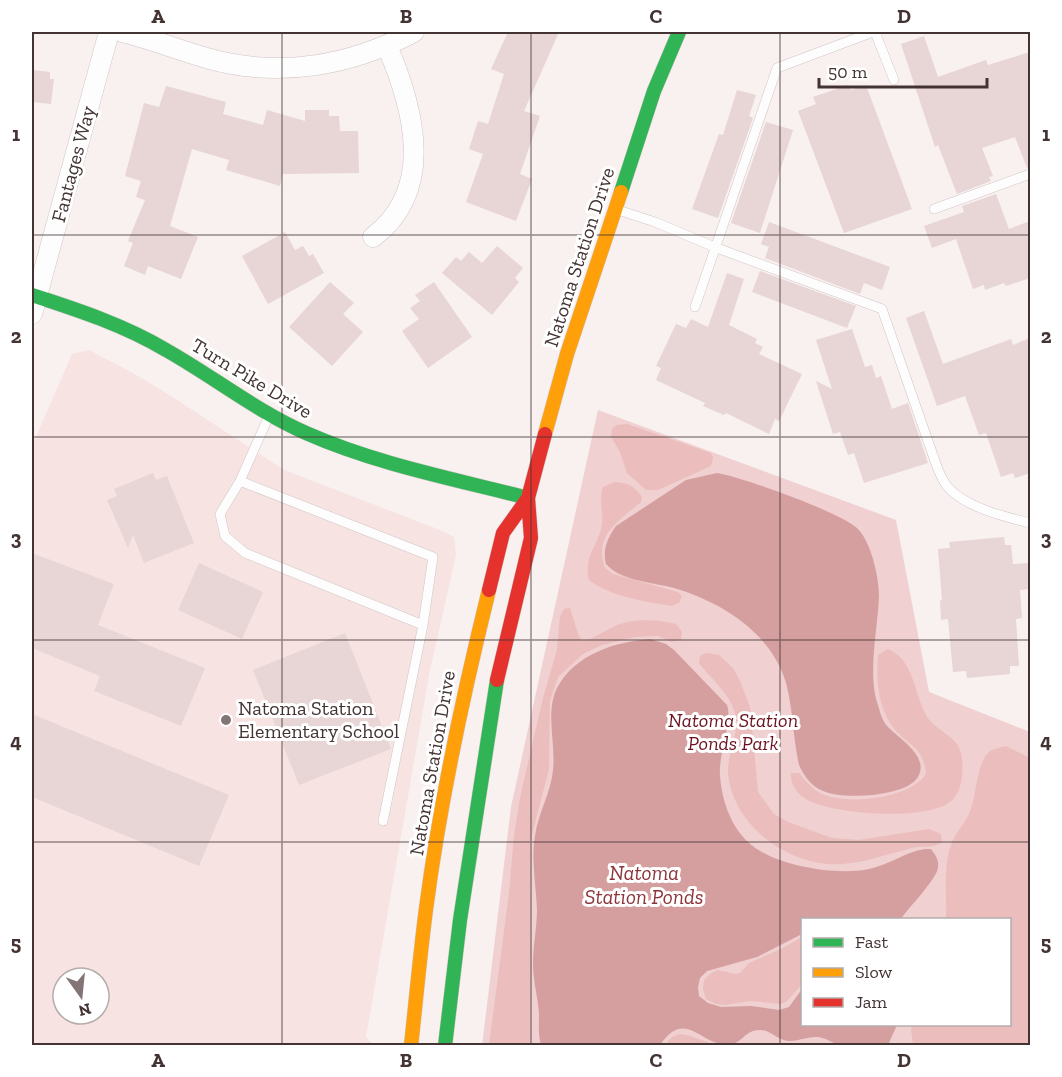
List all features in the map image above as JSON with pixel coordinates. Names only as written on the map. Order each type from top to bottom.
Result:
[{"type":"street","name":"Fantages Way","points":[[33,302],[109,32]]},
{"type":"street","points":[[122,32],[210,59],[245,66],[282,69],[319,66],[354,58],[387,46],[414,32]]},
{"type":"street","name":"Natoma Station Drive","points":[[445,1046],[460,920],[483,779],[494,691],[531,538],[528,498],[567,354],[654,91],[679,32]]},
{"type":"street","points":[[373,237],[395,216],[405,199],[413,169],[409,111],[401,78],[387,46]]},
{"type":"street","name":"Turn Pike Drive","points":[[33,302],[86,312],[135,333],[167,350],[269,415],[305,433],[355,453],[528,498]]},
{"type":"street","name":"Natoma Station Drive","points":[[411,1046],[426,908],[445,790],[467,677],[503,533],[528,498]]},
{"type":"lane","points":[[695,307],[777,68],[874,32],[894,80]]},
{"type":"lane","points":[[934,209],[1030,174]]},
{"type":"lane","points":[[616,210],[655,222],[717,248],[882,309],[936,464],[947,486],[958,496],[984,510],[1030,525]]},
{"type":"lane","points":[[269,415],[240,481],[220,514],[225,536],[245,553],[423,625]]},
{"type":"lane","points":[[240,481],[433,556],[423,625],[383,821]]},
{"type":"shaded area","name":"Natoma Station Elementary School","points":[[89,350],[171,396],[284,470],[454,537],[456,555],[430,670],[366,1037],[374,1045],[32,1045],[32,446],[72,354]]},
{"type":"shaded area","points":[[627,424],[711,453],[713,458],[711,466],[658,490],[646,490],[627,473],[620,452],[611,437],[612,429],[617,425]]},
{"type":"shaded area","points":[[615,482],[631,486],[642,497],[641,502],[610,530],[605,538],[602,556],[605,568],[613,574],[678,592],[682,596],[679,603],[671,606],[628,598],[607,591],[589,580],[589,560],[602,524],[603,487]]},
{"type":"shaded area","points":[[570,608],[582,641],[620,624],[644,620],[676,624],[682,632],[681,640],[671,642],[658,636],[635,637],[602,645],[583,654],[558,677],[550,701],[549,769],[530,842],[530,1045],[489,1045],[520,798],[543,698],[557,650],[560,616],[564,609]]},
{"type":"shaded area","points":[[888,649],[897,654],[908,669],[926,715],[934,725],[954,740],[960,750],[962,771],[958,792],[950,802],[938,808],[901,814],[836,809],[806,799],[795,788],[791,773],[799,773],[820,793],[845,799],[876,798],[892,794],[918,783],[926,774],[922,756],[895,730],[886,716],[880,699],[878,655]]},
{"type":"shaded area","points":[[706,653],[719,655],[733,668],[740,681],[750,707],[758,792],[774,814],[788,822],[832,838],[859,840],[929,829],[941,834],[942,842],[848,864],[827,864],[792,855],[761,835],[749,822],[731,791],[728,766],[736,726],[735,711],[722,689],[699,663],[700,656]]},
{"type":"shaded area","points":[[1006,746],[1030,758],[1030,1045],[913,1045],[912,1026],[1011,1026],[1011,918],[946,918],[946,872],[951,845],[971,809],[983,760],[992,750]]},
{"type":"shaded area","points":[[801,938],[801,985],[787,1001],[781,1004],[750,1001],[725,1005],[706,999],[703,989],[704,980],[710,974],[717,970],[740,973],[749,963]]},
{"type":"shaded area","points":[[680,1034],[720,1045],[665,1045],[672,1037]]},
{"type":"green space","name":"Natoma Station Ponds Park","points":[[598,410],[896,520],[929,692],[1030,732],[1030,1045],[482,1046],[511,807]]},
{"type":"water","points":[[717,473],[768,488],[831,513],[847,521],[862,534],[873,560],[879,588],[873,666],[875,693],[885,724],[911,748],[920,762],[921,769],[918,777],[911,784],[888,793],[858,796],[832,794],[815,786],[799,765],[790,703],[779,664],[755,633],[724,609],[706,600],[670,587],[627,577],[606,564],[606,544],[616,526],[686,480]]},
{"type":"water","name":"Natoma Station Ponds","points":[[650,639],[666,644],[727,705],[728,719],[720,768],[721,785],[725,803],[736,828],[748,842],[759,850],[789,863],[840,871],[869,869],[925,849],[931,849],[935,855],[938,862],[937,872],[902,918],[801,918],[801,935],[757,957],[707,971],[700,978],[699,996],[708,1003],[721,1007],[751,1006],[779,1010],[789,1007],[801,990],[801,1026],[897,1026],[888,1045],[842,1046],[816,1037],[789,1041],[760,1030],[751,1032],[736,1043],[721,1044],[686,1029],[678,1029],[660,1045],[541,1045],[533,970],[537,909],[533,854],[537,828],[553,770],[551,718],[554,697],[565,676],[585,658],[610,647]]},
{"type":"building","points":[[508,32],[559,32],[524,111],[540,116],[520,174],[532,179],[516,221],[466,202],[483,154],[469,149],[478,121],[488,124],[504,74],[491,69]]},
{"type":"building","points":[[924,36],[938,77],[986,60],[988,65],[1030,52],[1030,167],[1027,168],[1015,137],[982,148],[993,176],[989,177],[991,181],[957,194],[938,145],[935,147],[901,44]]},
{"type":"building","points":[[32,70],[50,72],[50,79],[54,79],[51,104],[32,102]]},
{"type":"building","points":[[848,85],[851,90],[866,85],[912,209],[844,233],[798,111],[816,104],[813,97]]},
{"type":"building","points":[[166,86],[226,102],[223,114],[263,125],[267,110],[305,121],[305,110],[329,110],[329,116],[339,116],[340,131],[358,131],[359,173],[283,174],[280,186],[226,170],[229,160],[192,149],[170,226],[198,237],[181,279],[148,266],[145,275],[124,266],[133,243],[128,241],[145,200],[136,197],[141,181],[125,176],[144,103],[159,107]]},
{"type":"building","points":[[737,90],[756,95],[749,116],[753,118],[718,218],[692,209],[719,134],[723,135]]},
{"type":"building","points":[[766,122],[793,130],[760,233],[731,223]]},
{"type":"building","points":[[996,194],[1009,229],[1030,221],[1030,278],[1006,286],[1004,283],[985,290],[984,285],[973,289],[956,239],[932,248],[924,226],[964,212],[962,206]]},
{"type":"building","points":[[769,222],[890,267],[882,290],[864,283],[860,294],[765,258],[769,247],[761,244]]},
{"type":"building","points":[[285,232],[295,250],[303,246],[309,256],[313,254],[324,273],[268,304],[242,256]]},
{"type":"building","points":[[497,246],[523,268],[515,278],[519,282],[492,315],[442,273],[456,257],[461,261],[469,252],[482,263]]},
{"type":"building","points":[[760,271],[856,306],[847,328],[752,292]]},
{"type":"building","points":[[727,273],[744,279],[729,325],[757,339],[755,343],[763,347],[759,354],[802,374],[779,421],[775,419],[769,434],[726,413],[724,415],[703,406],[705,403],[656,380],[661,368],[656,366],[676,324],[686,328],[691,319],[708,327]]},
{"type":"building","points":[[330,282],[354,303],[343,314],[363,332],[332,366],[289,327]]},
{"type":"building","points":[[434,282],[472,337],[428,368],[402,331],[419,319],[410,308],[420,301],[415,295]]},
{"type":"building","points":[[924,311],[943,364],[1011,339],[1013,345],[1030,338],[1030,473],[1015,478],[1013,473],[1001,477],[986,433],[979,435],[965,396],[937,406],[906,318]]},
{"type":"building","points":[[852,329],[865,367],[872,365],[876,378],[881,376],[892,409],[908,403],[928,463],[864,483],[854,453],[848,455],[840,432],[833,434],[816,381],[832,389],[816,340]]},
{"type":"building","points":[[153,473],[156,480],[167,476],[194,543],[144,563],[133,535],[128,548],[107,500],[117,496],[114,489]]},
{"type":"building","points":[[1004,537],[1005,545],[1011,545],[1013,564],[1030,563],[1030,589],[1020,590],[1022,618],[1016,619],[1019,666],[1010,666],[1010,674],[967,678],[966,671],[953,672],[948,619],[941,620],[940,600],[942,600],[938,549],[950,548],[949,542]]},
{"type":"building","points":[[32,553],[114,584],[98,625],[205,668],[181,726],[94,691],[100,676],[32,648]]},
{"type":"building","points":[[199,563],[263,592],[242,639],[178,610]]},
{"type":"building","points":[[345,633],[391,749],[299,785],[253,670]]},
{"type":"building","points":[[32,714],[229,795],[199,866],[32,797]]},
{"type":"traffic: fast","points":[[621,192],[654,91],[679,32]]},
{"type":"traffic: fast","points":[[32,295],[84,312],[150,341],[270,415],[306,433],[360,454],[528,498]]},
{"type":"traffic: fast","points":[[445,1046],[460,920],[497,680]]},
{"type":"traffic: slow","points":[[545,434],[567,354],[621,192]]},
{"type":"traffic: slow","points":[[411,1046],[424,926],[438,829],[461,709],[489,590]]},
{"type":"traffic: jam","points":[[497,680],[531,538],[528,498],[545,434]]},
{"type":"traffic: jam","points":[[489,590],[503,533],[528,498]]},
{"type":"place","name":"Natoma Station Elementary School","points":[[226,720]]}]
